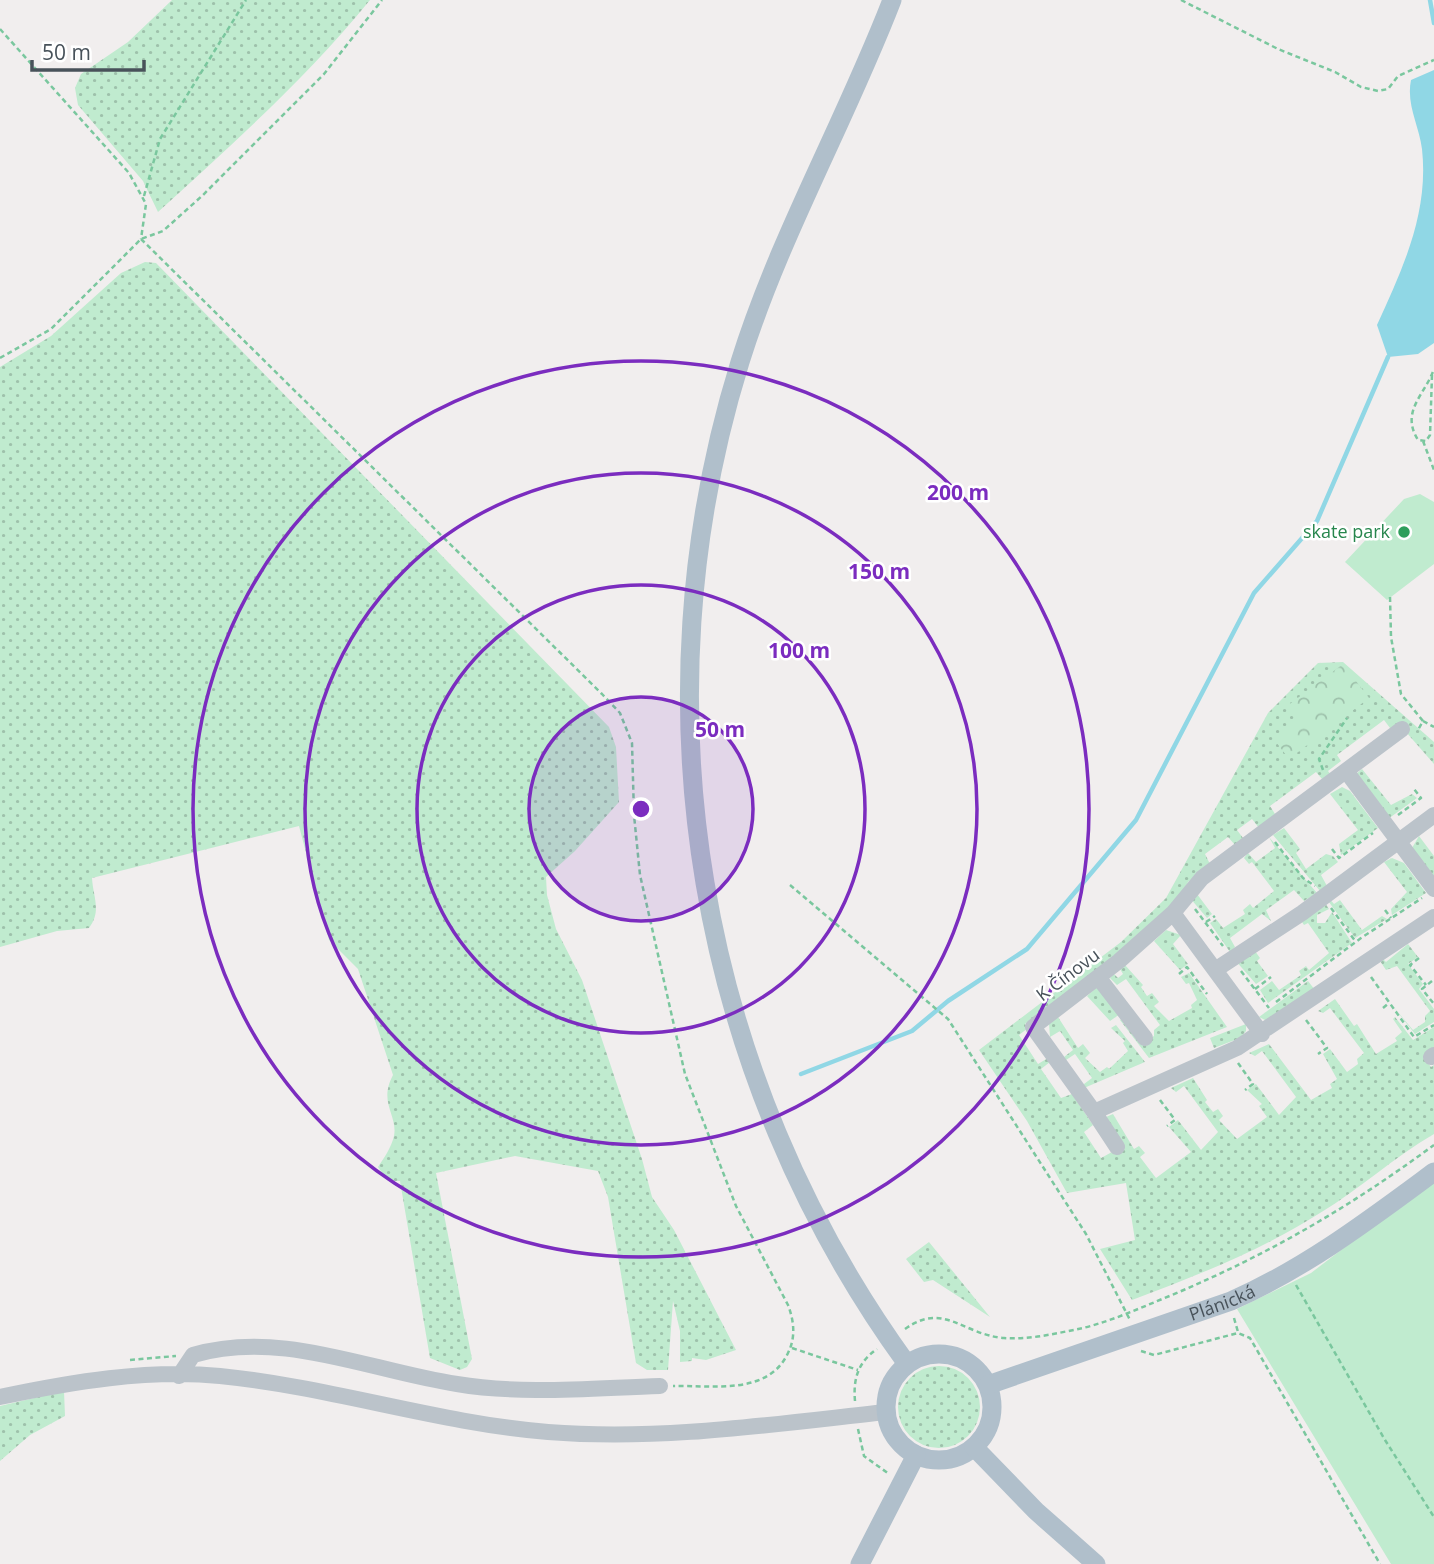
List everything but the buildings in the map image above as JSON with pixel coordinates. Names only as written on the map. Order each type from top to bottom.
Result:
[{"type":"main road","points":[[892,0],[776,265],[741,360],[716,452],[701,532],[691,619],[688,693],[692,793],[699,860],[711,928],[739,1033],[762,1101],[799,1185],[839,1261],[906,1364]]},
{"type":"main road","name":"Plánická","points":[[988,1385],[1231,1301],[1289,1273],[1336,1243],[1434,1172]]},
{"type":"main road","points":[[927,1355],[955,1356],[975,1367],[988,1385],[992,1402],[991,1418],[985,1434],[974,1447],[949,1459],[932,1460],[916,1455],[896,1439],[886,1412],[890,1385],[906,1364],[927,1355]]},
{"type":"main road","points":[[974,1447],[1037,1511],[1096,1564]]},
{"type":"main road","points":[[860,1564],[916,1455]]},
{"type":"street","name":"K Čínovu","points":[[1116,1147],[1033,1027],[1098,977],[1173,913],[1202,878],[1400,730]]},
{"type":"street","points":[[1346,771],[1398,841],[1430,892]]},
{"type":"street","points":[[1215,970],[1302,913],[1434,815]]},
{"type":"street","points":[[1173,913],[1257,1027]]},
{"type":"street","points":[[1094,1112],[1204,1065],[1257,1027],[1434,917]]},
{"type":"street","points":[[1098,977],[1145,1038]]},
{"type":"street","points":[[179,1376],[193,1355],[257,1348],[301,1350],[426,1379],[484,1387],[660,1386]]},
{"type":"street","points":[[0,1397],[82,1382],[219,1376],[452,1419],[550,1432],[655,1434],[886,1412]]},
{"type":"path","points":[[144,196],[160,138],[246,0]]},
{"type":"path","points":[[0,358],[51,329],[141,239],[163,230],[203,195],[324,74],[382,0]]},
{"type":"path","points":[[1181,0],[1278,49],[1378,91],[1388,89],[1398,76],[1434,60]]},
{"type":"path","points":[[0,29],[129,173],[146,204],[141,239]]},
{"type":"path","points":[[141,239],[620,713],[632,743],[640,876],[681,1060],[728,1187],[792,1315],[791,1347],[773,1373],[754,1383],[660,1386]]},
{"type":"path","points":[[1432,375],[1430,435],[1418,440],[1411,428],[1411,414],[1434,369]]},
{"type":"path","points":[[1423,440],[1434,470]]},
{"type":"path","points":[[1390,597],[1391,637],[1401,694],[1423,721],[1434,727]]},
{"type":"path","points":[[1331,781],[1318,763],[1319,759],[1347,718]]},
{"type":"path","points":[[1400,730],[1410,738],[1423,721]]},
{"type":"path","points":[[790,885],[948,1019],[1086,1234],[1128,1315],[1138,1349],[1154,1355],[1238,1333],[1250,1338],[1380,1564]]},
{"type":"path","points":[[1257,1027],[1391,918],[1430,892]]},
{"type":"path","points":[[1385,910],[1391,918]]},
{"type":"path","points":[[1205,923],[1215,916]]},
{"type":"path","points":[[1419,958],[1410,965],[1426,985]]},
{"type":"path","points":[[1179,974],[1187,967],[1207,994]]},
{"type":"path","points":[[1255,989],[1271,978]]},
{"type":"path","points":[[1432,981],[1422,989],[1434,1004]]},
{"type":"path","points":[[1383,1008],[1389,1003]]},
{"type":"path","points":[[1304,1018],[1327,1048],[1318,1054]]},
{"type":"path","points":[[1234,1058],[1253,1084],[1245,1090]]},
{"type":"path","points":[[1155,1093],[1175,1120],[1167,1126]]},
{"type":"path","points":[[903,1481],[874,1466],[864,1456],[854,1389],[858,1370],[870,1354],[915,1322],[933,1316],[977,1332],[1016,1338],[1080,1328],[1128,1315],[1285,1243],[1351,1204],[1434,1145]]},
{"type":"path","points":[[1289,1273],[1385,1440],[1434,1517]]},
{"type":"path","points":[[791,1347],[858,1370]]},
{"type":"green space","points":[[172,0],[370,0],[294,84],[158,212],[143,181],[78,105],[75,88],[81,74],[128,42]]},
{"type":"green space","points":[[145,262],[156,263],[609,727],[616,747],[619,802],[575,851],[546,877],[547,895],[556,929],[582,980],[642,1159],[652,1197],[674,1230],[736,1350],[706,1360],[692,1358],[692,1361],[680,1362],[680,1331],[673,1301],[668,1370],[647,1370],[636,1363],[608,1197],[598,1171],[515,1156],[436,1173],[472,1359],[467,1367],[460,1370],[430,1358],[400,1181],[388,1181],[378,1167],[394,1136],[387,1093],[393,1075],[358,969],[329,940],[299,826],[92,878],[96,910],[89,928],[57,931],[0,947],[0,367],[51,336],[121,273]]},
{"type":"green space","name":"skate park","points":[[1420,494],[1434,502],[1434,564],[1387,600],[1345,562],[1404,499]]},
{"type":"green space","points":[[1343,662],[1434,742],[1434,764],[1406,732],[1390,728],[1384,720],[1337,755],[1341,761],[1328,771],[1331,775],[1322,779],[1316,772],[1270,806],[1275,814],[1259,828],[1252,819],[1237,830],[1243,838],[1235,845],[1228,837],[1205,854],[1210,864],[1188,882],[1182,895],[1113,958],[1025,1024],[1028,1028],[1019,1035],[1038,1064],[1048,1058],[1050,1062],[1041,1069],[1061,1098],[1072,1094],[1093,1125],[1084,1132],[1101,1158],[1123,1146],[1106,1117],[1113,1114],[1134,1149],[1139,1146],[1145,1153],[1140,1157],[1156,1178],[1191,1152],[1169,1127],[1178,1120],[1201,1150],[1218,1132],[1184,1086],[1176,1092],[1171,1088],[1193,1078],[1207,1100],[1205,1102],[1213,1112],[1218,1109],[1223,1116],[1219,1120],[1237,1139],[1267,1117],[1259,1106],[1262,1104],[1247,1090],[1256,1084],[1279,1115],[1296,1097],[1262,1051],[1255,1056],[1249,1053],[1269,1044],[1311,1100],[1332,1088],[1330,1084],[1337,1079],[1323,1054],[1330,1049],[1347,1072],[1358,1064],[1357,1059],[1364,1053],[1330,1008],[1323,1013],[1318,1011],[1335,999],[1354,1026],[1357,1024],[1376,1054],[1397,1041],[1395,1038],[1402,1032],[1393,1019],[1395,1017],[1413,1040],[1434,1027],[1434,1048],[1423,1056],[1431,1067],[1434,1065],[1434,1134],[1335,1204],[1275,1239],[1132,1300],[1100,1249],[1135,1240],[1126,1183],[1067,1193],[1027,1121],[979,1050],[1121,942],[1166,898],[1268,713],[1318,663]]},
{"type":"green space","points":[[1343,664],[1369,698],[1289,759],[1273,738],[1297,719],[1287,706]]},
{"type":"green space","points":[[1362,769],[1391,805],[1412,794],[1417,798],[1388,819],[1356,774]]},
{"type":"green space","points":[[1342,787],[1350,791],[1378,828],[1341,855],[1339,844],[1358,830],[1330,794]]},
{"type":"green space","points":[[1284,828],[1300,849],[1296,853],[1306,869],[1326,854],[1333,856],[1338,862],[1321,875],[1327,886],[1320,891],[1273,835]]},
{"type":"green space","points":[[1419,836],[1434,856],[1434,880],[1412,848]]},
{"type":"green space","points":[[1269,837],[1317,893],[1304,901],[1294,890],[1266,910],[1271,921],[1262,914],[1230,938],[1235,947],[1230,952],[1210,923],[1216,919],[1223,928],[1245,914],[1243,910],[1250,904],[1253,908],[1274,891],[1252,862],[1249,864],[1244,858],[1248,853],[1256,862],[1275,848]]},
{"type":"green space","points":[[1392,858],[1404,863],[1426,893],[1392,915],[1391,909],[1407,892],[1384,862]]},
{"type":"green space","points":[[1197,894],[1212,914],[1207,918],[1190,898]]},
{"type":"green space","points":[[1326,898],[1334,904],[1340,900],[1362,930],[1382,916],[1387,919],[1355,938]]},
{"type":"green space","points":[[1323,900],[1329,909],[1317,915],[1317,923],[1325,923],[1332,912],[1352,943],[1268,1003],[1260,990],[1272,981],[1279,990],[1301,975],[1299,971],[1306,966],[1309,970],[1329,953],[1308,923],[1304,925],[1300,919]]},
{"type":"green space","points":[[1166,930],[1181,935],[1173,944],[1188,964],[1180,970],[1154,941]]},
{"type":"green space","points":[[1408,944],[1418,957],[1408,964],[1423,984],[1419,989],[1434,1009],[1434,1022],[1415,1034],[1392,1005],[1413,1030],[1425,1022],[1425,1016],[1430,1011],[1397,966],[1386,970],[1380,961],[1383,959],[1386,962]]},
{"type":"green space","points":[[1255,951],[1260,958],[1257,961],[1268,976],[1256,984],[1235,960]]},
{"type":"green space","points":[[1125,965],[1143,985],[1141,987],[1147,996],[1152,993],[1159,1002],[1154,1006],[1169,1021],[1192,1008],[1191,1005],[1197,1000],[1189,983],[1186,984],[1181,977],[1189,973],[1227,1027],[1149,1058],[1120,1020],[1123,1018],[1143,1043],[1154,1036],[1154,1030],[1160,1025],[1126,979],[1117,985],[1110,978],[1114,974],[1118,978],[1123,974],[1120,969]]},
{"type":"green space","points":[[1308,981],[1315,990],[1267,1021],[1259,1017]]},
{"type":"green space","points":[[1097,987],[1120,1014],[1110,1021],[1087,996]]},
{"type":"green space","points":[[1058,1017],[1078,1048],[1083,1044],[1090,1053],[1085,1058],[1100,1072],[1107,1067],[1109,1069],[1128,1051],[1123,1043],[1125,1041],[1111,1028],[1116,1025],[1145,1062],[1084,1088],[1084,1084],[1092,1078],[1075,1054],[1066,1060],[1064,1057],[1073,1050],[1060,1031],[1050,1037],[1049,1024]]},
{"type":"green space","points":[[1246,1024],[1246,1031],[1240,1038],[1214,1048],[1210,1038]]},
{"type":"green space","points":[[1434,1179],[1434,1564],[1391,1564],[1237,1309],[1311,1273]]},
{"type":"green space","points":[[929,1242],[990,1317],[933,1280],[924,1282],[906,1259]]},
{"type":"green space","points":[[939,1366],[955,1369],[968,1378],[977,1391],[980,1407],[977,1423],[968,1436],[955,1445],[939,1448],[923,1445],[910,1436],[901,1423],[898,1407],[901,1391],[910,1378],[923,1369]]},
{"type":"green space","points":[[64,1391],[65,1416],[30,1435],[0,1461],[0,1406]]},
{"type":"water","points":[[1434,70],[1434,343],[1418,354],[1388,357],[1377,325],[1405,261],[1422,195],[1422,149],[1411,106],[1411,80]]},
{"type":"waterway","points":[[1430,0],[1434,23]]},
{"type":"waterway","points":[[801,1074],[912,1031],[948,1001],[1027,949],[1136,820],[1254,593],[1317,521],[1388,357]]},
{"type":"place","name":"skate park","points":[[1404,532]]}]
